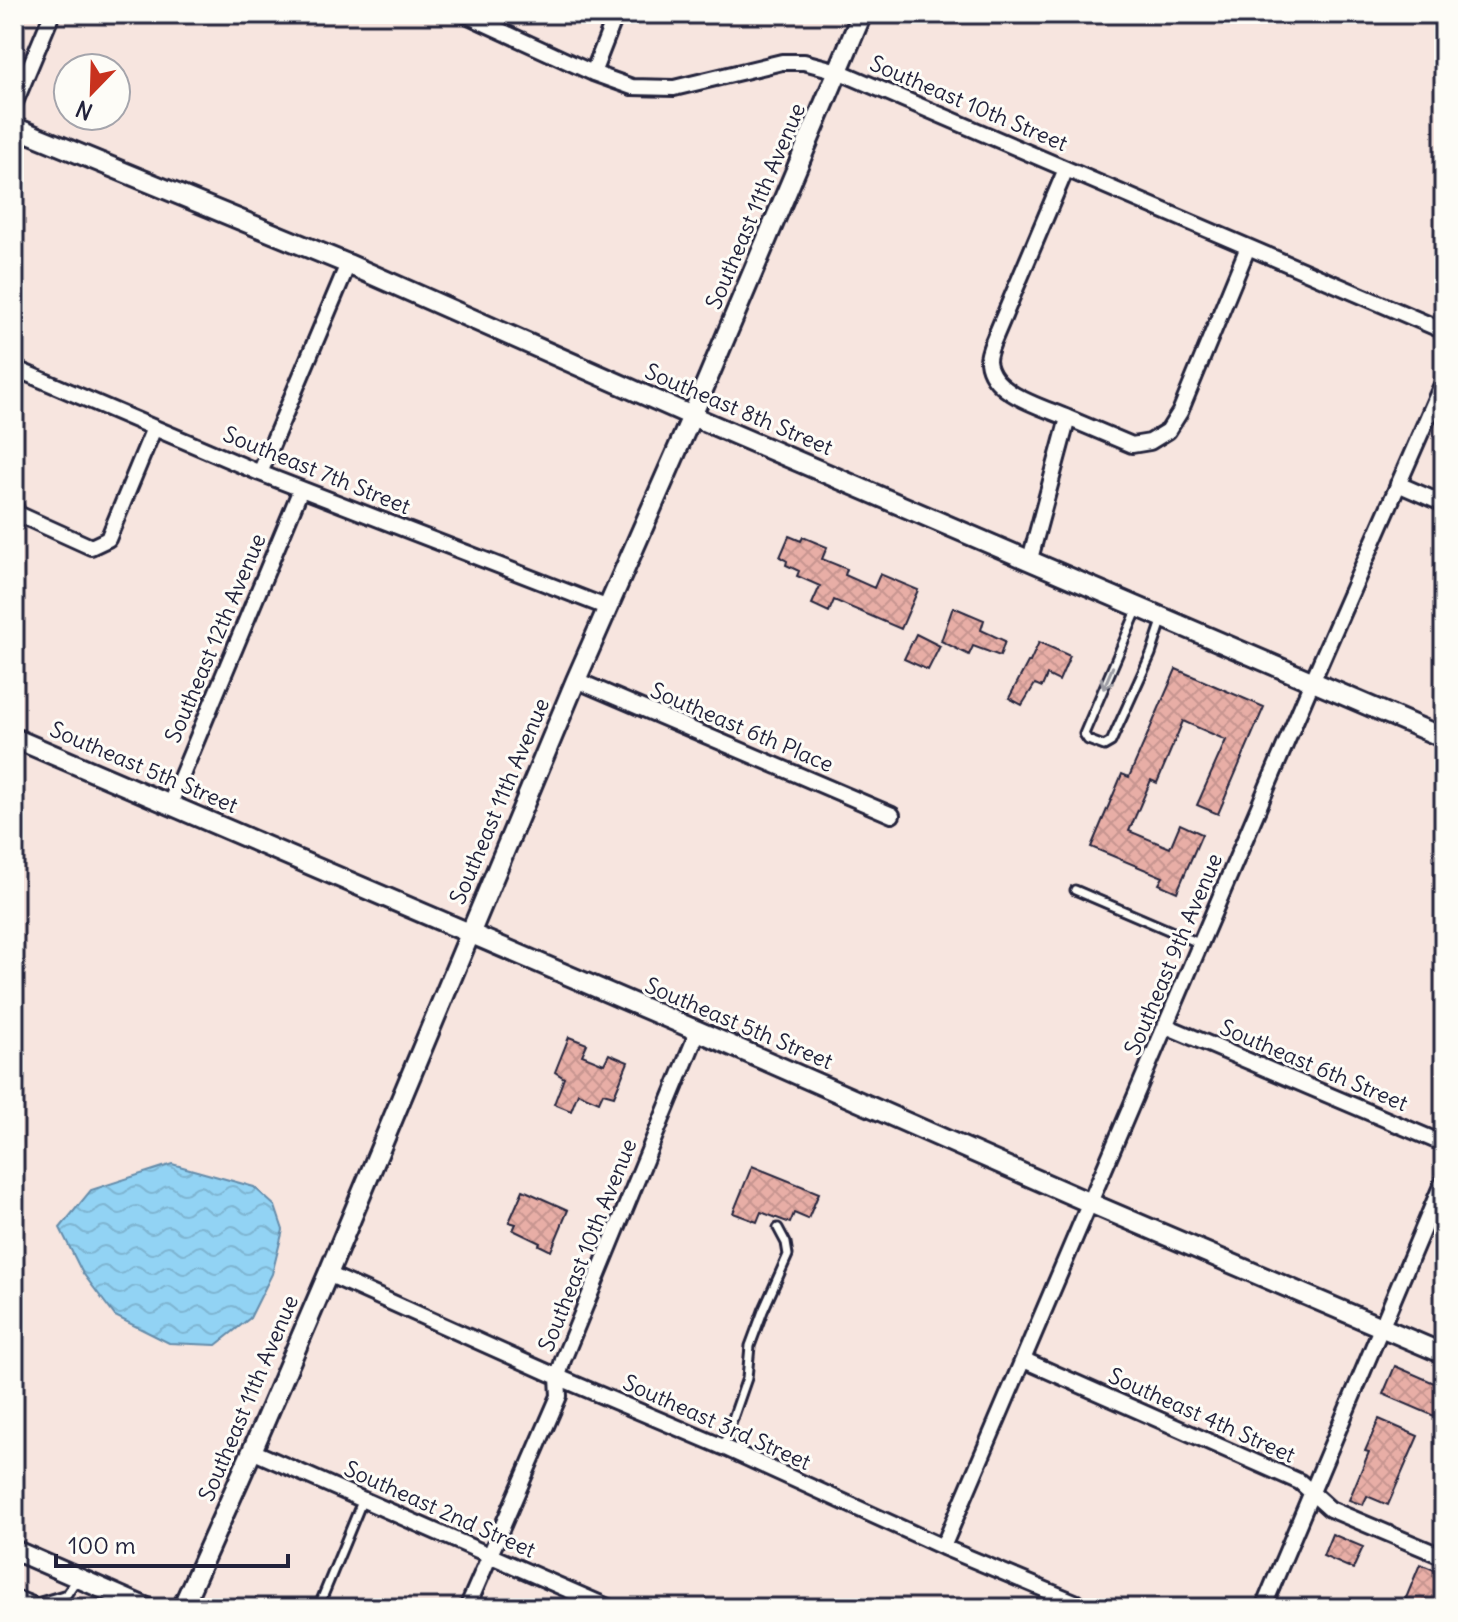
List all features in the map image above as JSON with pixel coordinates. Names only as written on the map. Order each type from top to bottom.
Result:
[{"type":"street","points":[[14,105],[52,14]]},
{"type":"street","name":"Southeast 10th Street","points":[[464,14],[593,73],[632,87],[674,88],[782,62],[804,62],[838,71],[1444,331]]},
{"type":"street","points":[[593,73],[616,14]]},
{"type":"street","name":"Southeast 11th Avenue","points":[[182,1608],[328,1274],[606,607],[692,416],[862,14]]},
{"type":"street","name":"Southeast 8th Street","points":[[14,127],[348,264],[692,416],[1444,738]]},
{"type":"street","points":[[1066,169],[993,342],[988,361],[994,377],[1007,392],[1132,445],[1150,442],[1168,431],[1180,412],[1248,247]]},
{"type":"street","points":[[260,473],[348,264]]},
{"type":"street","name":"Southeast 7th Street","points":[[14,368],[260,473],[606,607]]},
{"type":"street","name":"Southeast 9th Avenue","points":[[943,1547],[1444,380]]},
{"type":"street","points":[[1030,559],[1068,418]]},
{"type":"street","points":[[14,505],[18,514],[91,547],[108,539],[154,428]]},
{"type":"street","points":[[1398,484],[1444,504]]},
{"type":"street","name":"Southeast 12th Avenue","points":[[170,804],[301,489]]},
{"type":"street","name":"Southeast 6th Place","points":[[576,680],[892,815]]},
{"type":"street","name":"Southeast 5th Street","points":[[14,738],[1444,1354]]},
{"type":"street","name":"Southeast 6th Street","points":[[1166,1026],[1444,1144]]},
{"type":"street","name":"Southeast 10th Avenue","points":[[467,1608],[559,1396],[558,1377],[563,1360],[698,1031]]},
{"type":"street","points":[[1263,1608],[1444,1179]]},
{"type":"street","name":"Southeast 3rd Street","points":[[328,1274],[723,1447],[1056,1602],[1089,1608]]},
{"type":"street","name":"Southeast 4th Street","points":[[1024,1360],[1300,1482],[1330,1509],[1444,1557]]},
{"type":"street","name":"Southeast 2nd Street","points":[[252,1451],[610,1608]]},
{"type":"street","points":[[14,1550],[147,1608]]},
{"type":"lane","points":[[1139,606],[1084,734],[1088,740],[1104,746],[1111,742],[1151,654],[1164,617]]},
{"type":"lane","points":[[1075,890],[1201,944]]},
{"type":"lane","points":[[723,1447],[747,1378],[750,1346],[788,1255],[778,1228]]},
{"type":"lane","points":[[318,1608],[363,1499]]},
{"type":"lane","points":[[14,1594],[37,1603],[67,1594],[78,1578]]},
{"type":"water","points":[[172,1164],[254,1187],[275,1206],[283,1230],[272,1274],[250,1318],[216,1345],[169,1343],[115,1316],[82,1272],[60,1228],[91,1190]]},
{"type":"building","points":[[789,536],[801,541],[803,537],[827,547],[822,559],[847,569],[845,575],[874,588],[880,574],[918,590],[901,629],[834,600],[829,612],[812,604],[820,586],[797,576],[799,571],[786,565],[787,561],[780,557]]},
{"type":"building","points":[[953,607],[984,620],[981,630],[1005,641],[1000,656],[973,646],[969,655],[941,641]]},
{"type":"building","points":[[916,634],[940,646],[928,670],[904,659]]},
{"type":"building","points":[[1039,642],[1070,656],[1059,681],[1047,675],[1042,687],[1035,684],[1022,705],[1009,698]]},
{"type":"building","points":[[1176,669],[1264,707],[1218,814],[1197,805],[1226,740],[1183,721],[1157,783],[1151,780],[1129,831],[1170,848],[1180,824],[1202,834],[1177,892],[1159,884],[1163,877],[1091,847],[1122,774],[1129,777]]},
{"type":"building","points":[[569,1037],[587,1044],[582,1055],[604,1064],[609,1054],[628,1062],[614,1096],[603,1093],[599,1102],[578,1093],[571,1111],[554,1104],[564,1078],[555,1072]]},
{"type":"building","points":[[752,1166],[819,1193],[808,1219],[794,1213],[790,1223],[761,1212],[757,1222],[733,1213]]},
{"type":"building","points":[[523,1190],[568,1210],[551,1251],[513,1230],[516,1224],[509,1222]]},
{"type":"building","points":[[1395,1366],[1439,1385],[1437,1390],[1444,1392],[1441,1419],[1383,1394]]},
{"type":"building","points":[[1379,1419],[1418,1436],[1388,1505],[1367,1496],[1363,1505],[1349,1500]]},
{"type":"building","points":[[1332,1534],[1363,1547],[1353,1569],[1323,1556]]},
{"type":"building","points":[[1420,1564],[1444,1574],[1444,1587],[1435,1608],[1416,1608],[1404,1603]]}]
